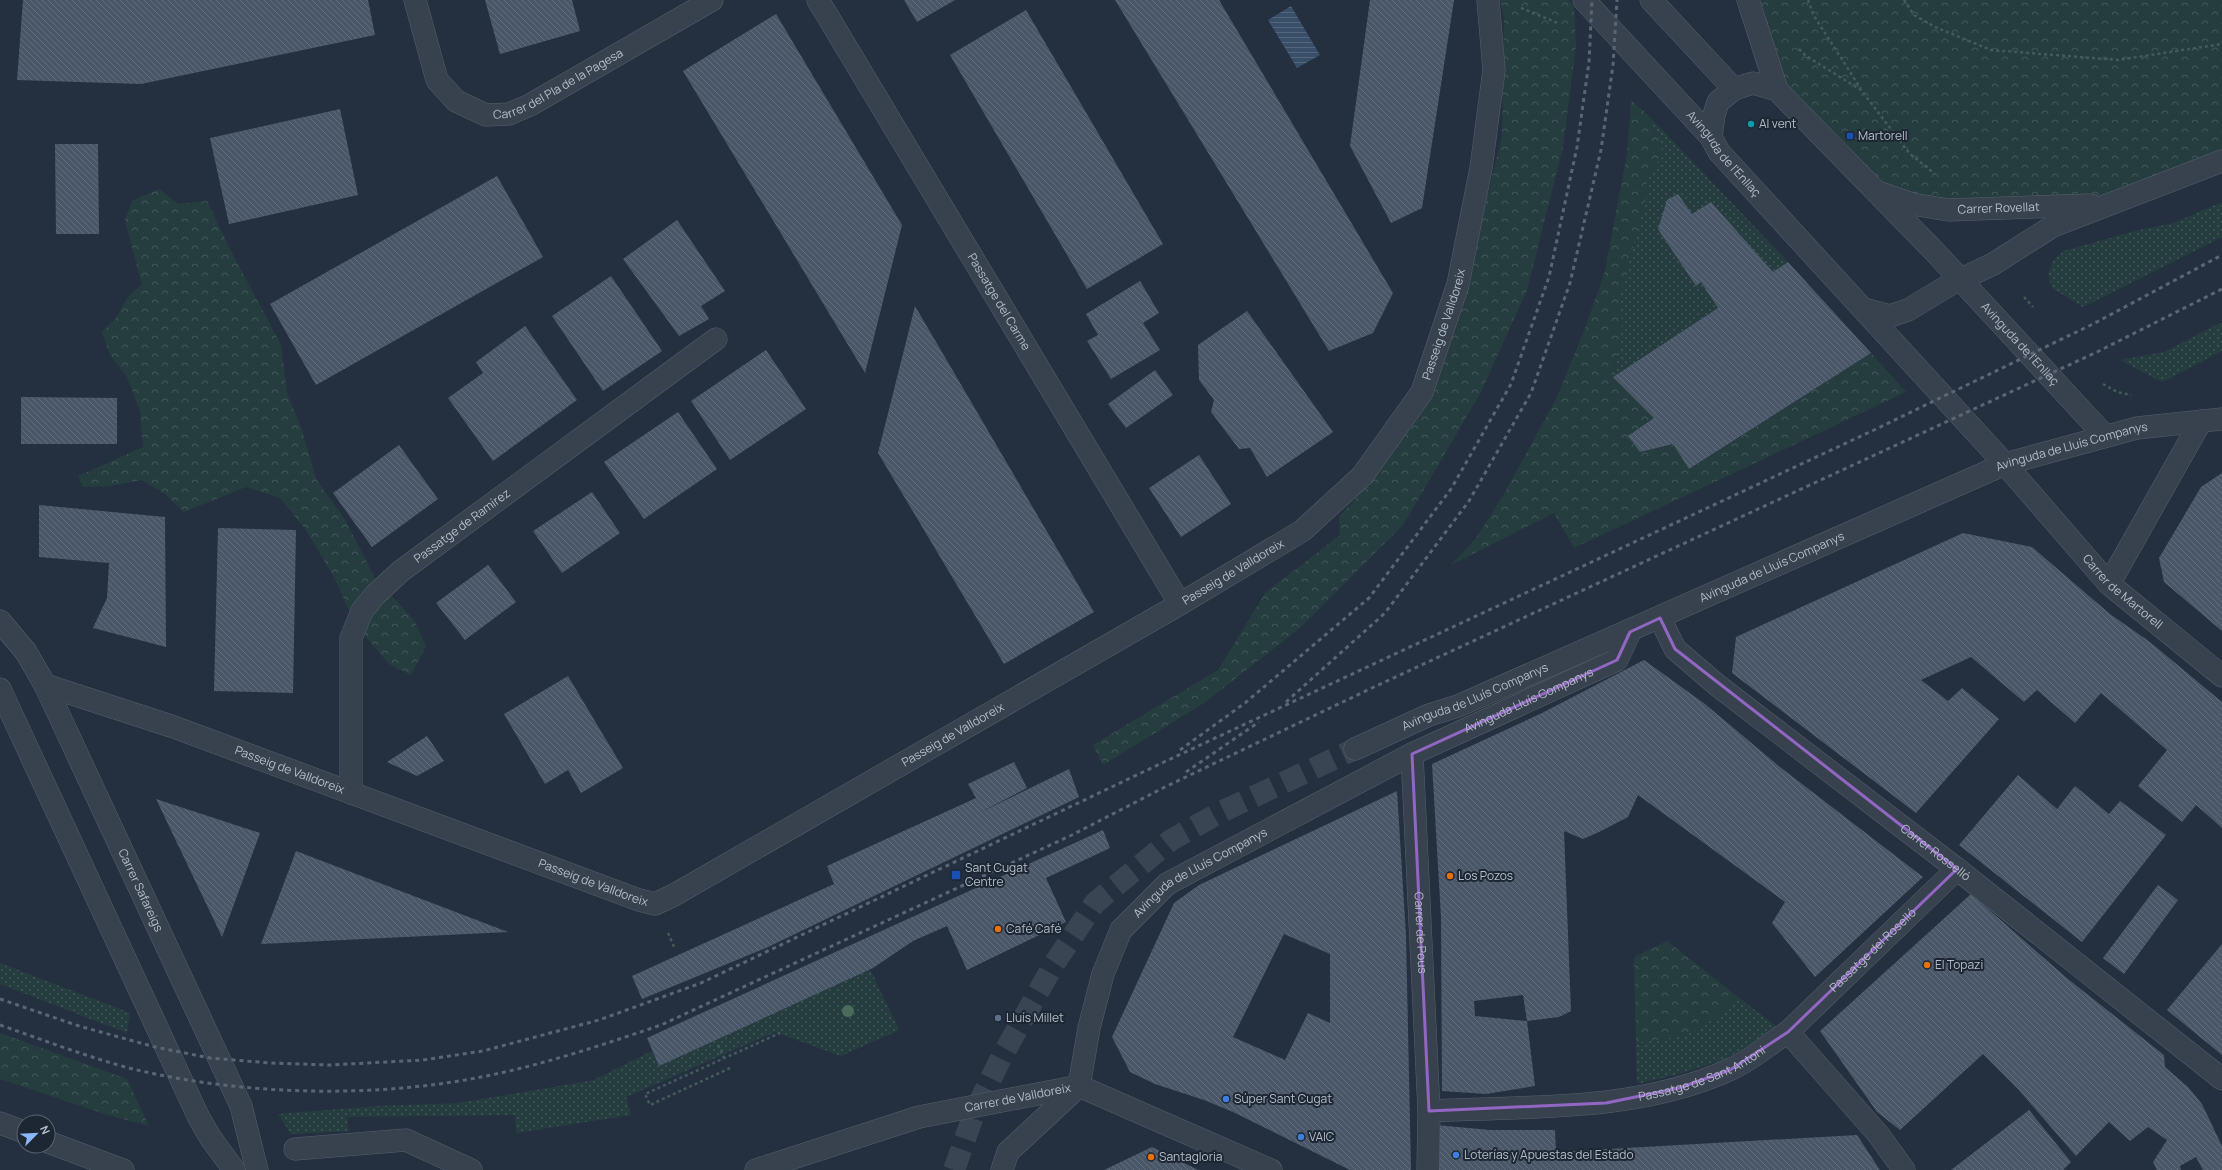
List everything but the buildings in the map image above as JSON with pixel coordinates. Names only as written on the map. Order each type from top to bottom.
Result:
[{"type":"street","name":"Carrer del Pla de la Pagesa","points":[[415,0],[437,80],[456,101],[486,115],[509,114],[530,105],[712,0]]},
{"type":"street","name":"Passatge del Carme","points":[[818,0],[1180,604]]},
{"type":"street","name":"Passeig de Valldoreix","points":[[46,685],[174,727],[639,900],[655,904],[674,895],[1180,604],[1302,531],[1362,476],[1422,392],[1458,284],[1482,168],[1494,70],[1488,0]]},
{"type":"street","name":"Avinguda de l'Enllaç","points":[[1584,0],[1711,136],[1719,152],[2005,464]]},
{"type":"street","points":[[1651,0],[1734,89]]},
{"type":"street","points":[[1748,0],[1777,90]]},
{"type":"street","points":[[1711,136],[1718,102],[1734,89],[1753,83],[1777,90]]},
{"type":"street","name":"Avinguda de l'Enllaç","points":[[1777,90],[1935,252],[2105,436]]},
{"type":"street","name":"Carrer Rovellat","points":[[1925,300],[1960,280],[1993,264],[2052,226],[2222,161]]},
{"type":"street","name":"Carrer Rovellat","points":[[1876,192],[1912,204],[1948,210],[2096,205],[2124,199]]},
{"type":"street","points":[[1863,309],[1890,316],[1908,310],[1925,300],[1938,284],[1940,270],[1935,252]]},
{"type":"street","name":"Passatge de Ramírez","points":[[350,792],[351,638],[362,611],[375,595],[401,571],[716,339]]},
{"type":"street","name":"Avinguda de Lluís Companys","points":[[1355,749],[1429,714],[1458,706],[1630,632],[2005,464],[2138,428],[2222,419]]},
{"type":"street","points":[[2109,584],[2201,421]]},
{"type":"street","name":"Carrer de Martorell","points":[[2005,464],[2109,584],[2222,676]]},
{"type":"street","name":"Carrer Rosselló","points":[[1660,618],[1675,649],[1717,685],[1957,869],[2222,1079]]},
{"type":"street","name":"Carrer Safareigs","points":[[0,622],[26,652],[46,685],[241,1106],[256,1170]]},
{"type":"street","name":"Avinguda Lluís Companys","points":[[1412,754],[1617,660],[1630,632]]},
{"type":"street","points":[[0,689],[198,1116],[210,1137],[234,1170]]},
{"type":"street","name":"Avinguda de Lluís Companys","points":[[1079,1086],[1089,1028],[1103,974],[1121,930],[1167,884],[1412,754]]},
{"type":"street","name":"Carrer de Pous","points":[[1412,754],[1429,1111],[1428,1170]]},
{"type":"street","name":"Passatge del Roselló","points":[[1788,1032],[1957,869]]},
{"type":"street","points":[[1788,1032],[1878,1134],[1904,1170]]},
{"type":"street","name":"Passatge de Sant Antoni","points":[[1429,1111],[1606,1103],[1678,1088],[1730,1070],[1788,1032]]},
{"type":"street","points":[[1002,1170],[1008,1152],[1079,1086]]},
{"type":"street","name":"Carrer de Valldoreix","points":[[756,1170],[919,1117],[1079,1086],[1271,1170]]},
{"type":"street","points":[[0,1123],[16,1129]]},
{"type":"street","points":[[294,1149],[406,1140],[471,1170]]},
{"type":"street","points":[[56,1145],[123,1170]]},
{"type":"path","points":[[1808,0],[1814,16],[1861,90]]},
{"type":"path","points":[[1904,0],[1914,15],[1935,27],[1991,50],[2118,60],[2222,44]]},
{"type":"path","points":[[1514,5],[1561,25]]},
{"type":"path","points":[[668,932],[676,949]]},
{"type":"path","points":[[730,1068],[650,1105],[645,1094],[780,1033]]},
{"type":"path","points":[[718,1045],[724,1058]]},
{"type":"highlighted area","points":[[1660,618],[1675,649],[1957,869],[1788,1032],[1730,1070],[1679,1088],[1606,1103],[1429,1111],[1412,754],[1617,660],[1630,632]]},
{"type":"green space","points":[[1500,0],[1569,0],[1574,5],[1576,46],[1563,147],[1527,290],[1480,394],[1403,525],[1301,627],[1204,703],[1103,765],[1093,745],[1218,670],[1265,593],[1340,535],[1339,517],[1363,490],[1462,301],[1502,136],[1504,18]]},
{"type":"green space","points":[[1748,0],[2222,0],[2222,161],[2070,209],[1876,195],[1769,63]]},
{"type":"green space","points":[[1631,100],[1648,115],[1665,153],[1646,177],[1647,195],[1620,295],[1622,327],[1613,377],[1654,418],[1640,452],[1673,444],[1690,469],[1871,353],[1906,392],[1574,548],[1554,513],[1451,565],[1476,538],[1503,496],[1557,397],[1586,326],[1605,271],[1627,154]]},
{"type":"green space","points":[[1648,115],[1788,262],[1613,377],[1622,327],[1620,295],[1647,195],[1646,177],[1665,153]]},
{"type":"green space","points":[[159,189],[178,204],[207,201],[231,251],[281,345],[287,393],[302,430],[316,479],[345,520],[375,578],[414,620],[426,646],[411,675],[389,664],[355,624],[335,579],[306,530],[280,498],[246,487],[184,512],[164,493],[141,480],[110,486],[83,487],[78,476],[143,447],[140,411],[127,377],[110,355],[102,332],[116,318],[129,295],[142,285],[125,220],[132,201]]},
{"type":"green space","points":[[2222,202],[2222,237],[2083,307],[2052,288],[2048,274],[2053,261],[2063,251],[2139,230],[2174,223]]},
{"type":"green space","points":[[2222,322],[2222,351],[2162,382],[2120,360],[2164,352]]},
{"type":"green space","points":[[1667,941],[1738,997],[1715,1018],[1692,1031],[1666,1039],[1636,1042],[1634,957]]},
{"type":"green space","points":[[0,963],[130,1013],[127,1033],[0,984]]},
{"type":"green space","points":[[870,969],[899,1030],[841,1056],[775,1032],[626,1097],[631,1115],[516,1133],[515,1115],[347,1117],[349,1131],[291,1134],[278,1114],[378,1106],[459,1103],[594,1080],[652,1051],[659,1066]]},
{"type":"green space","points":[[1738,997],[1777,1027],[1726,1059],[1683,1073],[1637,1084],[1636,1042],[1666,1039],[1692,1031],[1715,1018]]},
{"type":"green space","points":[[0,1033],[127,1079],[149,1126],[108,1115],[0,1079]]},
{"type":"water","points":[[1291,6],[1320,55],[1297,68],[1268,20]]},
{"type":"tunnel","points":[[954,1170],[975,1111],[1001,1058],[1054,964],[1095,903],[1171,840],[1221,812],[1355,749]]},
{"type":"railway","points":[[1180,750],[1245,703],[1369,598],[1451,489],[1511,384],[1549,277],[1577,147],[1589,62],[1592,0]]},
{"type":"railway","points":[[1286,702],[1385,613],[1469,501],[1531,393],[1570,283],[1601,150],[1613,65],[1617,0]]},
{"type":"railway","points":[[0,999],[79,1026],[155,1047],[210,1058],[270,1063],[330,1065],[423,1060],[483,1051],[599,1020],[701,983],[1164,762],[1874,430],[2093,324],[2222,255]]},
{"type":"railway","points":[[0,1025],[64,1048],[129,1068],[172,1077],[263,1089],[357,1091],[448,1083],[491,1075],[577,1053],[661,1025],[1072,835],[1165,787],[1374,687],[2097,352],[2222,289]]},
{"type":"railway","points":[[1186,772],[1259,722]]},
{"type":"place","name":"Al vent","points":[[1751,124]]},
{"type":"place","name":"Martorell","points":[[1850,136]]},
{"type":"place","name":"Sant Cugat Centre","points":[[956,875]]},
{"type":"place","name":"Los Pozos","points":[[1450,876]]},
{"type":"place","name":"Café Café","points":[[998,929]]},
{"type":"place","name":"El Topazi","points":[[1927,965]]},
{"type":"place","name":"Lluís Millet","points":[[998,1018]]},
{"type":"place","name":"Súper Sant Cugat","points":[[1226,1099]]},
{"type":"place","name":"VAIC","points":[[1301,1137]]},
{"type":"place","name":"Loterías y Apuestas del Estado","points":[[1456,1155]]},
{"type":"place","name":"Santagloria","points":[[1151,1157]]}]
